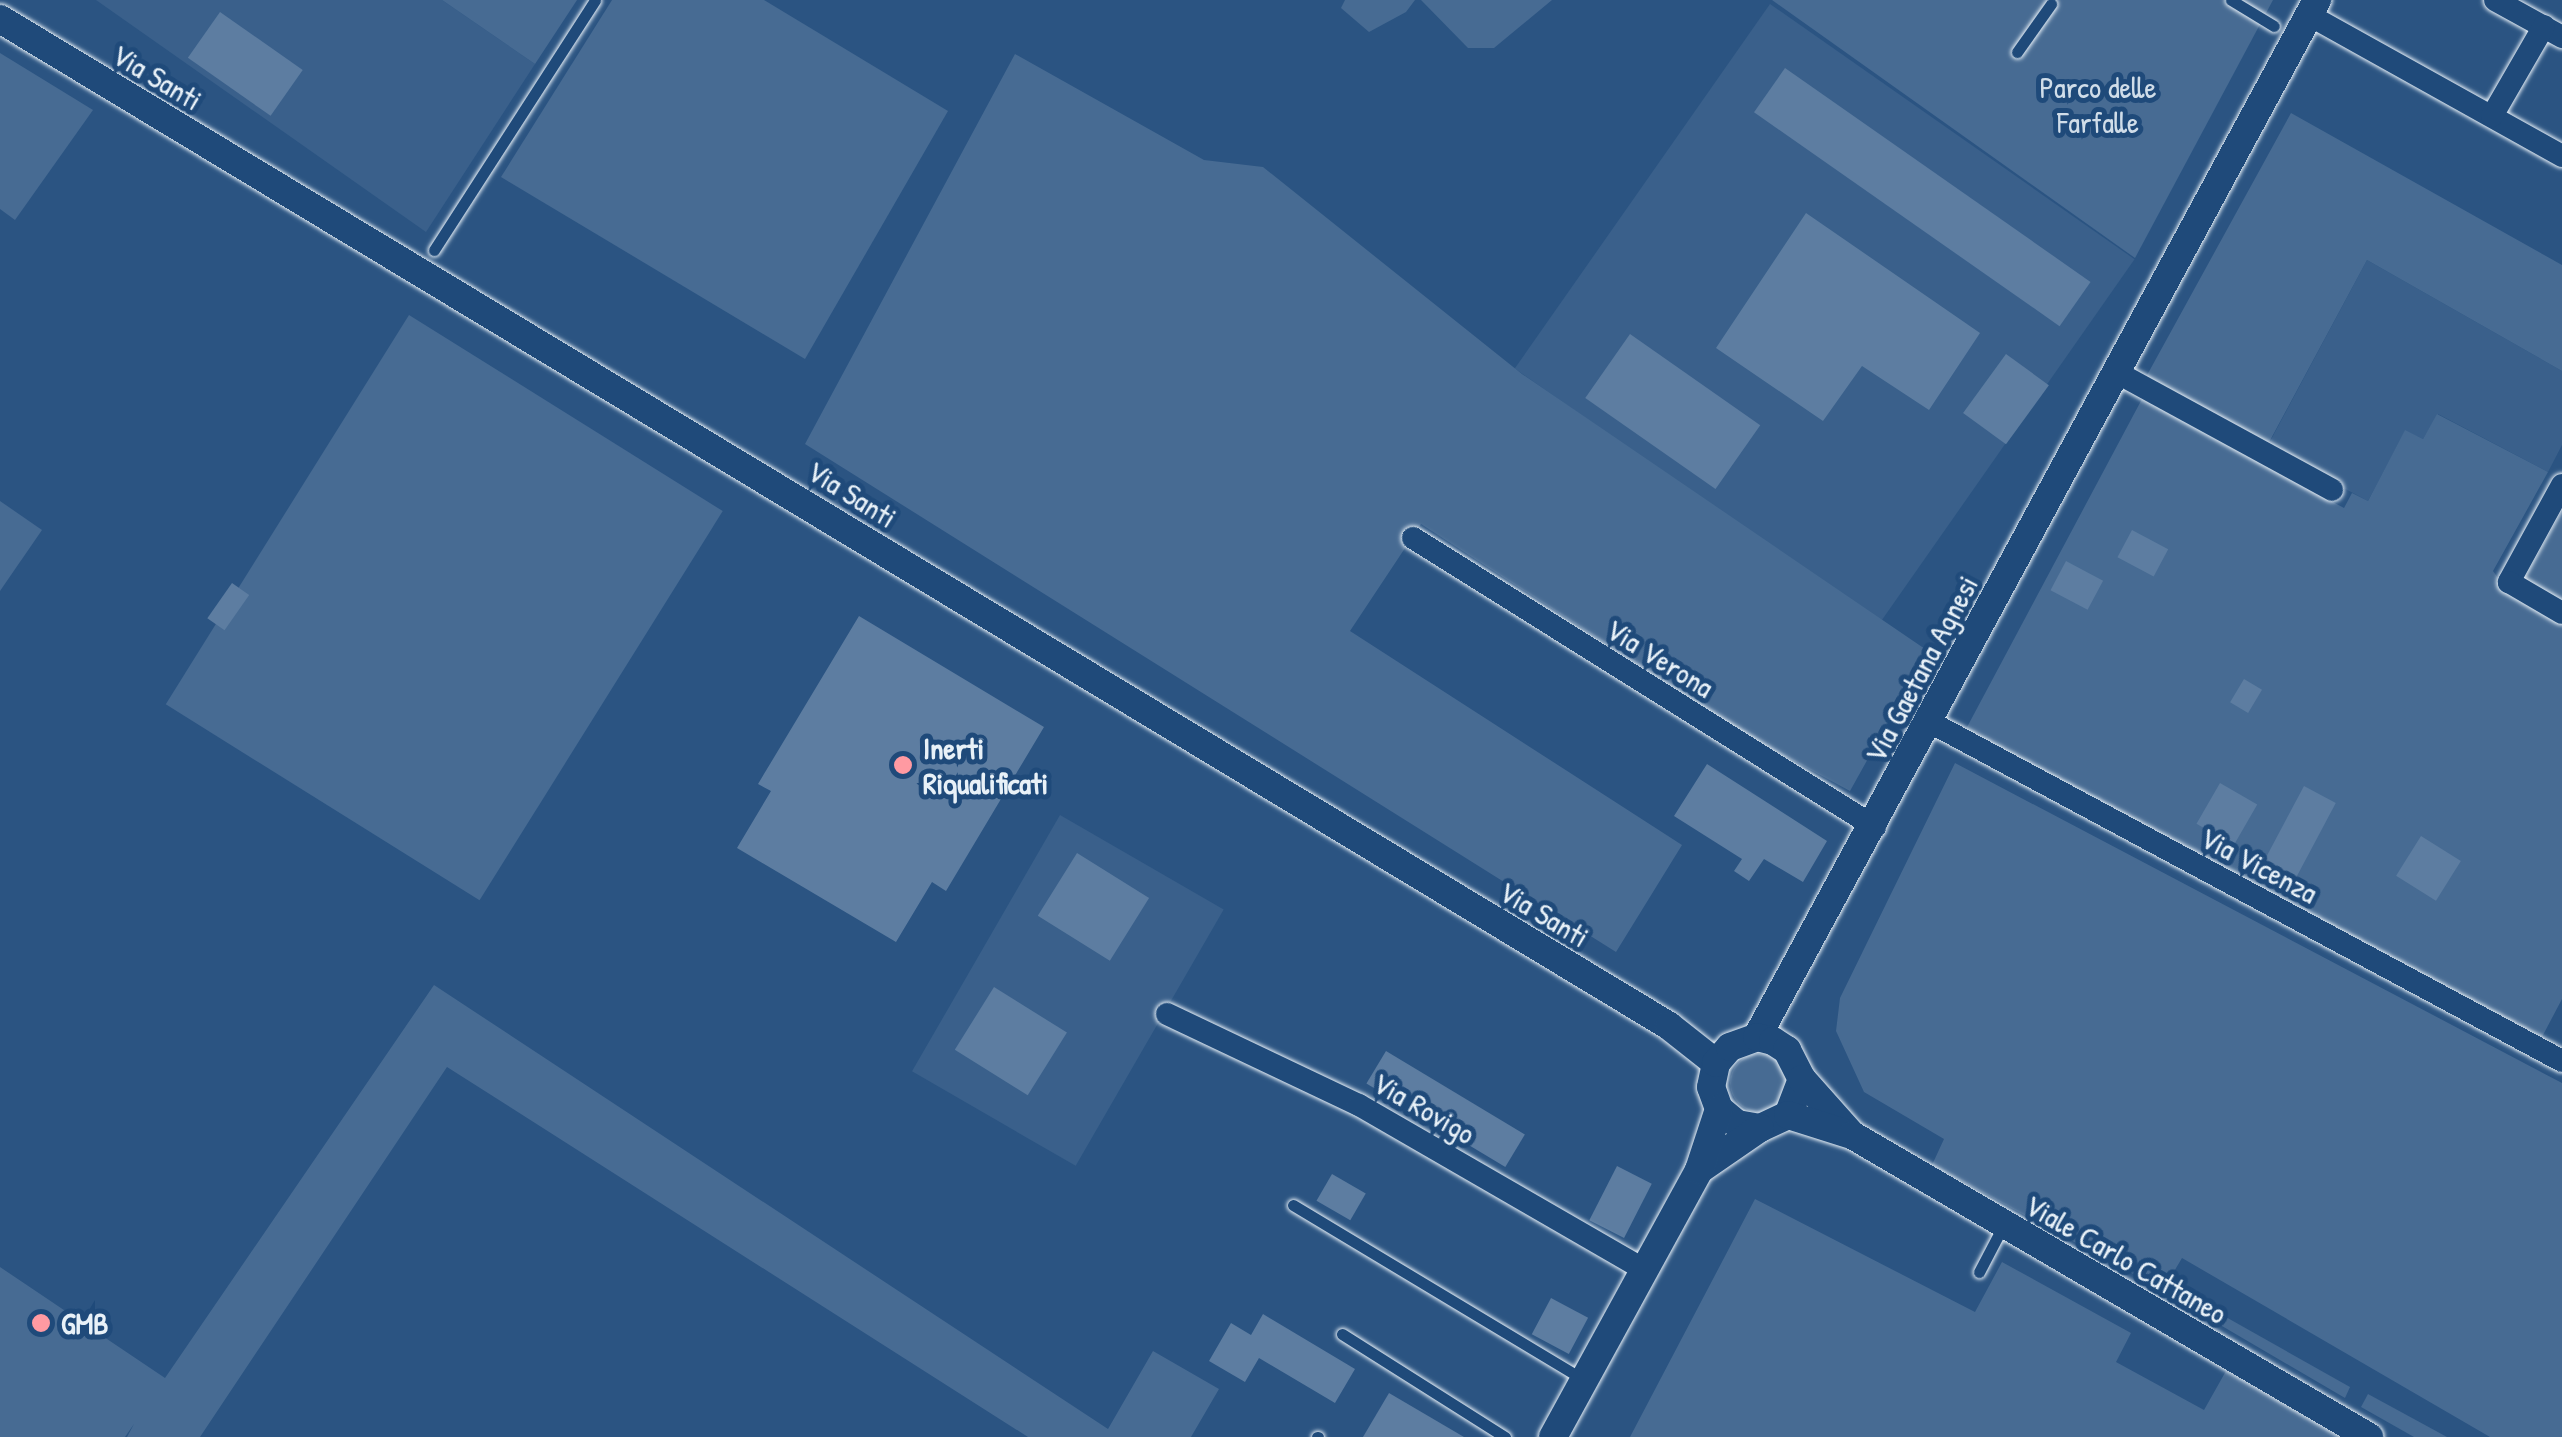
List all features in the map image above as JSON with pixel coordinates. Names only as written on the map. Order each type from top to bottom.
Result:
[{"type":"street","points":[[2492,116],[2553,32],[2494,0]]},
{"type":"street","points":[[2313,7],[2562,156]]},
{"type":"street","name":"Via Gaetana Agnesi","points":[[1757,1038],[1785,996],[1928,721],[2313,7]]},
{"type":"street","name":"Via Santi","points":[[0,18],[1723,1055]]},
{"type":"street","points":[[2116,372],[2332,490]]},
{"type":"street","points":[[2562,485],[2509,582],[2562,612]]},
{"type":"street","name":"Via Verona","points":[[1413,538],[1875,827]]},
{"type":"street","name":"Via Vicenza","points":[[1928,721],[2562,1061]]},
{"type":"street","points":[[1699,1170],[1760,1128],[1788,1115],[1802,1080],[1788,1050],[1785,996]]},
{"type":"street","name":"Via Rovigo","points":[[1167,1014],[1359,1105],[1643,1269]]},
{"type":"street","points":[[1760,1128],[1737,1124],[1720,1109],[1711,1087],[1723,1055],[1757,1038],[1788,1050]]},
{"type":"street","name":"Viale Carlo Cattaneo","points":[[1802,1080],[1852,1135]]},
{"type":"street","points":[[1553,1437],[1699,1170],[1720,1109]]},
{"type":"street","name":"Viale Carlo Cattaneo","points":[[1788,1115],[1852,1135],[2370,1437]]},
{"type":"lane","points":[[434,250],[595,0]]},
{"type":"lane","points":[[2231,0],[2274,26]]},
{"type":"lane","points":[[2017,52],[2051,4]]},
{"type":"lane","points":[[1293,1205],[1584,1380]]},
{"type":"lane","points":[[1979,1272],[2003,1226]]},
{"type":"lane","points":[[1342,1334],[1505,1437]]},
{"type":"shaded area","points":[[96,0],[442,0],[535,64],[426,232]]},
{"type":"shaded area","points":[[1770,4],[2135,259],[1879,624],[1515,369]]},
{"type":"shaded area","points":[[2367,260],[2562,371],[2562,445],[2548,472],[2438,414],[2423,439],[2405,431],[2368,501],[2267,447]]},
{"type":"shaded area","points":[[1060,815],[1224,910],[1076,1166],[912,1071]]},
{"type":"green space","points":[[442,0],[577,0],[535,64]]},
{"type":"green space","points":[[612,0],[764,0],[948,111],[805,359],[501,177]]},
{"type":"green space","points":[[1345,0],[1415,0],[1406,12],[1369,32],[1341,8]]},
{"type":"green space","points":[[1421,0],[1552,0],[1494,48],[1468,48]]},
{"type":"green space","name":"Parco delle Farfalle","points":[[1772,0],[2273,0],[2135,258]]},
{"type":"green space","points":[[0,53],[93,110],[15,220],[0,209]]},
{"type":"green space","points":[[1015,54],[1204,160],[1263,167],[1522,374],[1928,651],[1850,791],[1755,740],[1421,524],[1350,631],[1682,845],[1616,952],[805,444]]},
{"type":"green space","points":[[2291,113],[2562,265],[2562,371],[2367,260],[2267,446],[2146,377]]},
{"type":"green space","points":[[409,315],[723,511],[480,900],[166,704]]},
{"type":"green space","points":[[2142,399],[2344,508],[2352,493],[2368,501],[2405,430],[2423,439],[2437,414],[2548,472],[2493,571],[2505,588],[2525,578],[2562,511],[2562,999],[2542,1037],[1966,729]]},
{"type":"green space","points":[[0,501],[42,530],[0,591]]},
{"type":"green space","points":[[1955,763],[2562,1083],[2562,1437],[2490,1437],[2182,1258],[2163,1290],[1932,1165],[1944,1139],[1864,1092],[1836,1031],[1840,998]]},
{"type":"green space","points":[[434,985],[1108,1429],[1153,1351],[1219,1389],[1191,1437],[1028,1437],[447,1067],[200,1437],[127,1437],[134,1424],[125,1437],[0,1437],[0,1267],[165,1378]]},
{"type":"green space","points":[[1759,1054],[1780,1062],[1788,1083],[1780,1104],[1759,1112],[1738,1104],[1730,1083],[1738,1062]]},
{"type":"green space","points":[[1755,1199],[1975,1312],[2002,1262],[2131,1333],[2116,1362],[2204,1410],[2226,1371],[2339,1437],[1630,1437]]},
{"type":"green space","points":[[2185,1294],[2350,1387],[2345,1398],[2181,1302]]},
{"type":"green space","points":[[2368,1394],[2447,1437],[2414,1437],[2361,1407]]},
{"type":"building","points":[[220,12],[303,70],[271,116],[188,58]]},
{"type":"building","points":[[1785,68],[2091,282],[2060,326],[1754,112]]},
{"type":"building","points":[[1806,213],[1980,333],[1929,410],[1862,366],[1823,421],[1716,348]]},
{"type":"building","points":[[1630,334],[1760,425],[1716,489],[1585,398]]},
{"type":"building","points":[[2006,354],[2049,385],[2006,444],[1963,413]]},
{"type":"building","points":[[2132,530],[2168,549],[2154,577],[2117,557]]},
{"type":"building","points":[[2066,561],[2103,581],[2088,610],[2051,590]]},
{"type":"building","points":[[232,583],[249,595],[225,630],[207,618]]},
{"type":"building","points":[[859,616],[1044,727],[946,891],[932,882],[896,942],[737,848],[771,791],[758,784]]},
{"type":"building","points":[[2244,679],[2262,690],[2248,713],[2230,702]]},
{"type":"building","points":[[1707,764],[1827,841],[1803,882],[1764,859],[1749,881],[1734,871],[1742,859],[1674,816]]},
{"type":"building","points":[[2220,783],[2257,804],[2234,845],[2196,824]]},
{"type":"building","points":[[2304,786],[2336,803],[2291,888],[2259,871]]},
{"type":"building","points":[[2421,836],[2461,861],[2436,901],[2396,876]]},
{"type":"building","points":[[1077,853],[1149,898],[1110,961],[1038,916]]},
{"type":"building","points":[[994,987],[1067,1033],[1028,1095],[955,1050]]},
{"type":"building","points":[[1386,1051],[1525,1134],[1505,1167],[1366,1084]]},
{"type":"building","points":[[1617,1166],[1652,1184],[1624,1238],[1589,1220]]},
{"type":"building","points":[[1332,1174],[1366,1194],[1350,1220],[1316,1201]]},
{"type":"building","points":[[1551,1298],[1588,1318],[1569,1354],[1532,1334]]},
{"type":"building","points":[[1263,1314],[1355,1369],[1335,1403],[1259,1358],[1245,1382],[1209,1361],[1231,1323],[1251,1335]]},
{"type":"building","points":[[1389,1393],[1464,1437],[1363,1437]]},
{"type":"place","name":"Inerti Riqualificati","points":[[903,765]]},
{"type":"place","name":"GMB","points":[[41,1323]]}]
